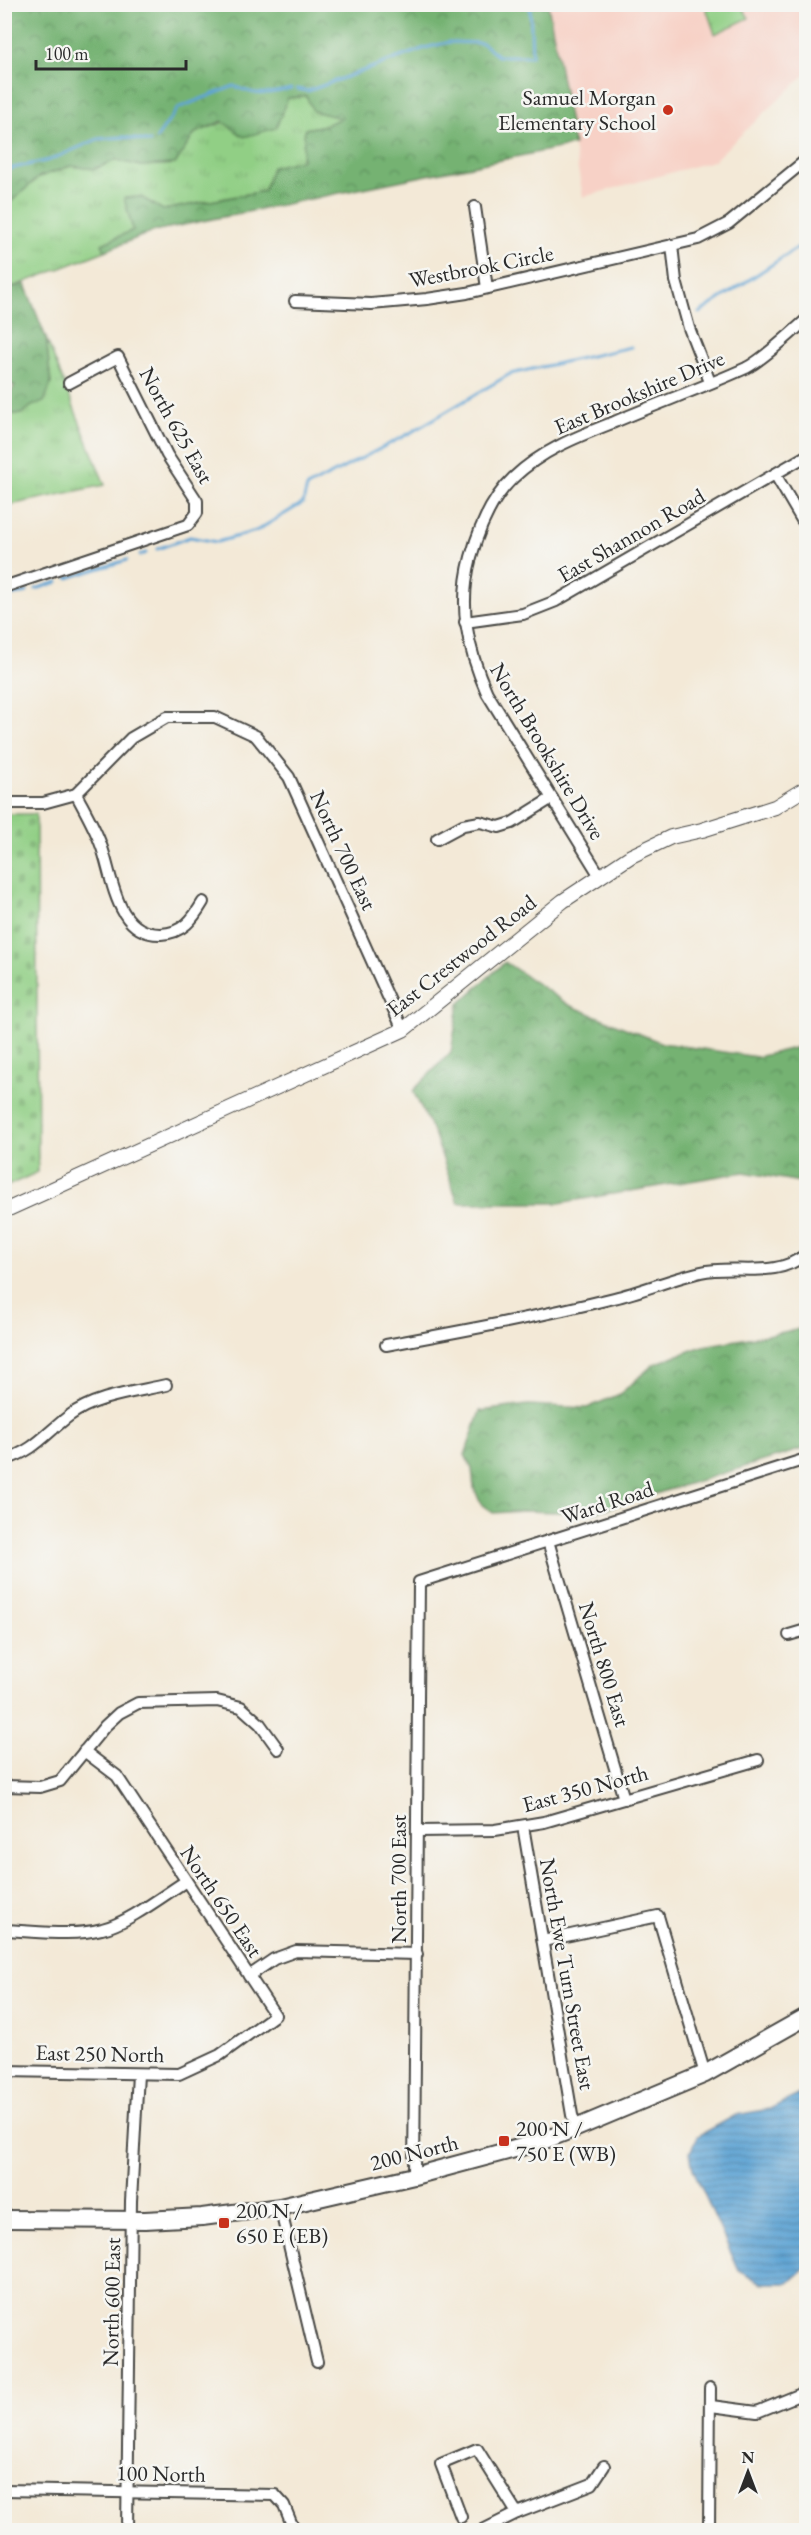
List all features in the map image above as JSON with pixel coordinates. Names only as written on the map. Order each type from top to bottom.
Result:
[{"type":"main road","name":"200 North","points":[[4,2219],[131,2220],[202,2217],[280,2207],[414,2176],[537,2143],[576,2128],[705,2074],[807,2017]]},
{"type":"street","name":"Westbrook Circle","points":[[295,301],[371,304],[427,299],[487,288],[698,239],[729,223],[807,160]]},
{"type":"street","points":[[475,207],[487,288]]},
{"type":"street","points":[[672,245],[676,281],[689,328],[710,382]]},
{"type":"street","name":"East Brookshire Drive","points":[[492,504],[521,471],[537,458],[569,440],[749,367],[807,320]]},
{"type":"street","name":"North 625 East","points":[[4,587],[188,525],[197,513],[197,501],[167,455],[118,357],[69,383]]},
{"type":"street","name":"East Shannon Road","points":[[465,622],[523,614],[556,601],[807,456]]},
{"type":"street","points":[[775,474],[802,520]]},
{"type":"street","name":"North Brookshire Drive","points":[[492,504],[475,541],[465,578],[465,622],[473,663],[487,693],[600,876]]},
{"type":"street","name":"North 700 East","points":[[76,794],[131,738],[166,717],[216,717],[256,736],[289,777],[403,1030]]},
{"type":"street","name":"East Crestwood Road","points":[[4,1211],[403,1030],[563,902],[631,856],[671,837],[776,807],[807,788]]},
{"type":"street","points":[[4,803],[43,803],[76,794],[101,844],[117,902],[127,918],[140,929],[159,934],[177,932],[193,919],[203,902]]},
{"type":"street","points":[[437,839],[463,825],[480,822],[499,827],[512,823],[552,798]]},
{"type":"street","points":[[386,1345],[516,1322],[618,1297],[703,1271],[754,1271],[796,1263],[807,1254]]},
{"type":"street","points":[[4,1460],[39,1444],[70,1414],[106,1398],[166,1385]]},
{"type":"street","name":"Ward Road","points":[[419,1582],[807,1459]]},
{"type":"street","name":"North 800 East","points":[[548,1541],[624,1799]]},
{"type":"street","name":"North 700 East","points":[[414,2176],[419,1582]]},
{"type":"street","points":[[789,1635],[807,1630]]},
{"type":"street","points":[[4,1786],[40,1787],[60,1780],[119,1713],[138,1703],[217,1701],[241,1707],[260,1724],[278,1749]]},
{"type":"street","name":"North 650 East","points":[[84,1751],[117,1776],[249,1976],[274,1959],[296,1951],[417,1954]]},
{"type":"street","name":"East 350 North","points":[[418,1831],[495,1830],[544,1822],[758,1760]]},
{"type":"street","name":"North Ewe Turn Street East","points":[[523,1826],[576,2128]]},
{"type":"street","points":[[4,1930],[70,1932],[103,1929],[135,1913],[186,1881]]},
{"type":"street","points":[[543,1941],[658,1916],[705,2074]]},
{"type":"street","name":"East 250 North","points":[[4,2071],[179,2073],[220,2055],[275,2015],[249,1976]]},
{"type":"street","name":"North 600 East","points":[[127,2530],[131,2220],[138,2073]]},
{"type":"street","points":[[280,2207],[317,2362]]},
{"type":"street","points":[[709,2530],[710,2388]]},
{"type":"street","points":[[711,2406],[757,2412],[807,2392]]},
{"type":"street","points":[[461,2517],[441,2464],[477,2449],[518,2513]]},
{"type":"street","points":[[482,2530],[592,2484],[604,2466]]},
{"type":"street","name":"100 North","points":[[4,2490],[275,2495],[284,2505],[294,2530]]},
{"type":"shaded area","name":"Samuel Morgan Elementary School","points":[[548,5],[806,5],[806,74],[713,161],[583,197]]},
{"type":"green space","points":[[5,4],[548,5],[574,145],[154,231],[105,251],[102,244],[133,230],[124,198],[141,197],[163,210],[264,191],[272,167],[302,160],[305,129],[326,125],[341,118],[313,111],[306,96],[288,98],[276,128],[244,137],[222,121],[195,133],[175,164],[141,166],[116,160],[95,169],[71,166],[39,177],[5,207]]},
{"type":"green space","points":[[705,5],[741,5],[749,18],[715,34]]},
{"type":"green space","points":[[306,96],[341,118],[326,125],[305,129],[302,160],[264,191],[163,210],[141,197],[125,198],[133,230],[103,244],[105,251],[5,290],[4,207],[39,177],[71,166],[95,169],[116,160],[141,166],[175,164],[195,133],[288,98]]},
{"type":"green space","points":[[25,284],[46,338],[51,384],[44,402],[32,406],[22,414],[8,414],[5,402],[15,385],[5,385],[5,290]]},
{"type":"green space","points":[[46,338],[105,485],[5,506],[4,406],[8,414],[22,414],[51,384]]},
{"type":"green space","points":[[5,814],[36,814],[38,1172],[5,1187]]},
{"type":"green space","points":[[505,962],[569,1005],[662,1043],[757,1057],[806,1045],[806,1183],[744,1172],[559,1203],[458,1203],[435,1136],[413,1091],[451,1052],[459,1004]]},
{"type":"green space","points":[[806,1328],[806,1448],[593,1513],[524,1511],[493,1513],[481,1504],[474,1488],[472,1469],[465,1455],[480,1411],[528,1405],[587,1408],[620,1394],[654,1364],[703,1346]]},
{"type":"water","points":[[806,2091],[806,2268],[789,2283],[762,2283],[739,2271],[693,2169],[690,2152],[698,2136],[736,2115],[770,2109]]},
{"type":"waterway","points":[[297,89],[308,91],[425,48],[449,42],[482,43],[498,56],[532,56],[530,4]]},
{"type":"waterway","points":[[156,139],[178,108],[234,86],[262,94],[291,89]]},
{"type":"waterway","points":[[4,170],[50,160],[98,139],[124,137],[150,142]]},
{"type":"waterway","points":[[699,313],[806,242]]},
{"type":"waterway","points":[[157,549],[190,537],[217,542],[256,531],[303,503],[307,487],[410,433],[510,374],[631,347]]},
{"type":"waterway","points":[[140,555],[146,553]]},
{"type":"waterway","points":[[68,578],[127,560]]},
{"type":"waterway","points":[[36,589],[58,582]]},
{"type":"waterway","points":[[10,596],[27,592]]},
{"type":"place","name":"Samuel Morgan Elementary School","points":[[668,110]]},
{"type":"place","name":"200 N / 750 E (WB)","points":[[504,2141]]},
{"type":"place","name":"200 N / 650 E (EB)","points":[[224,2223]]}]
